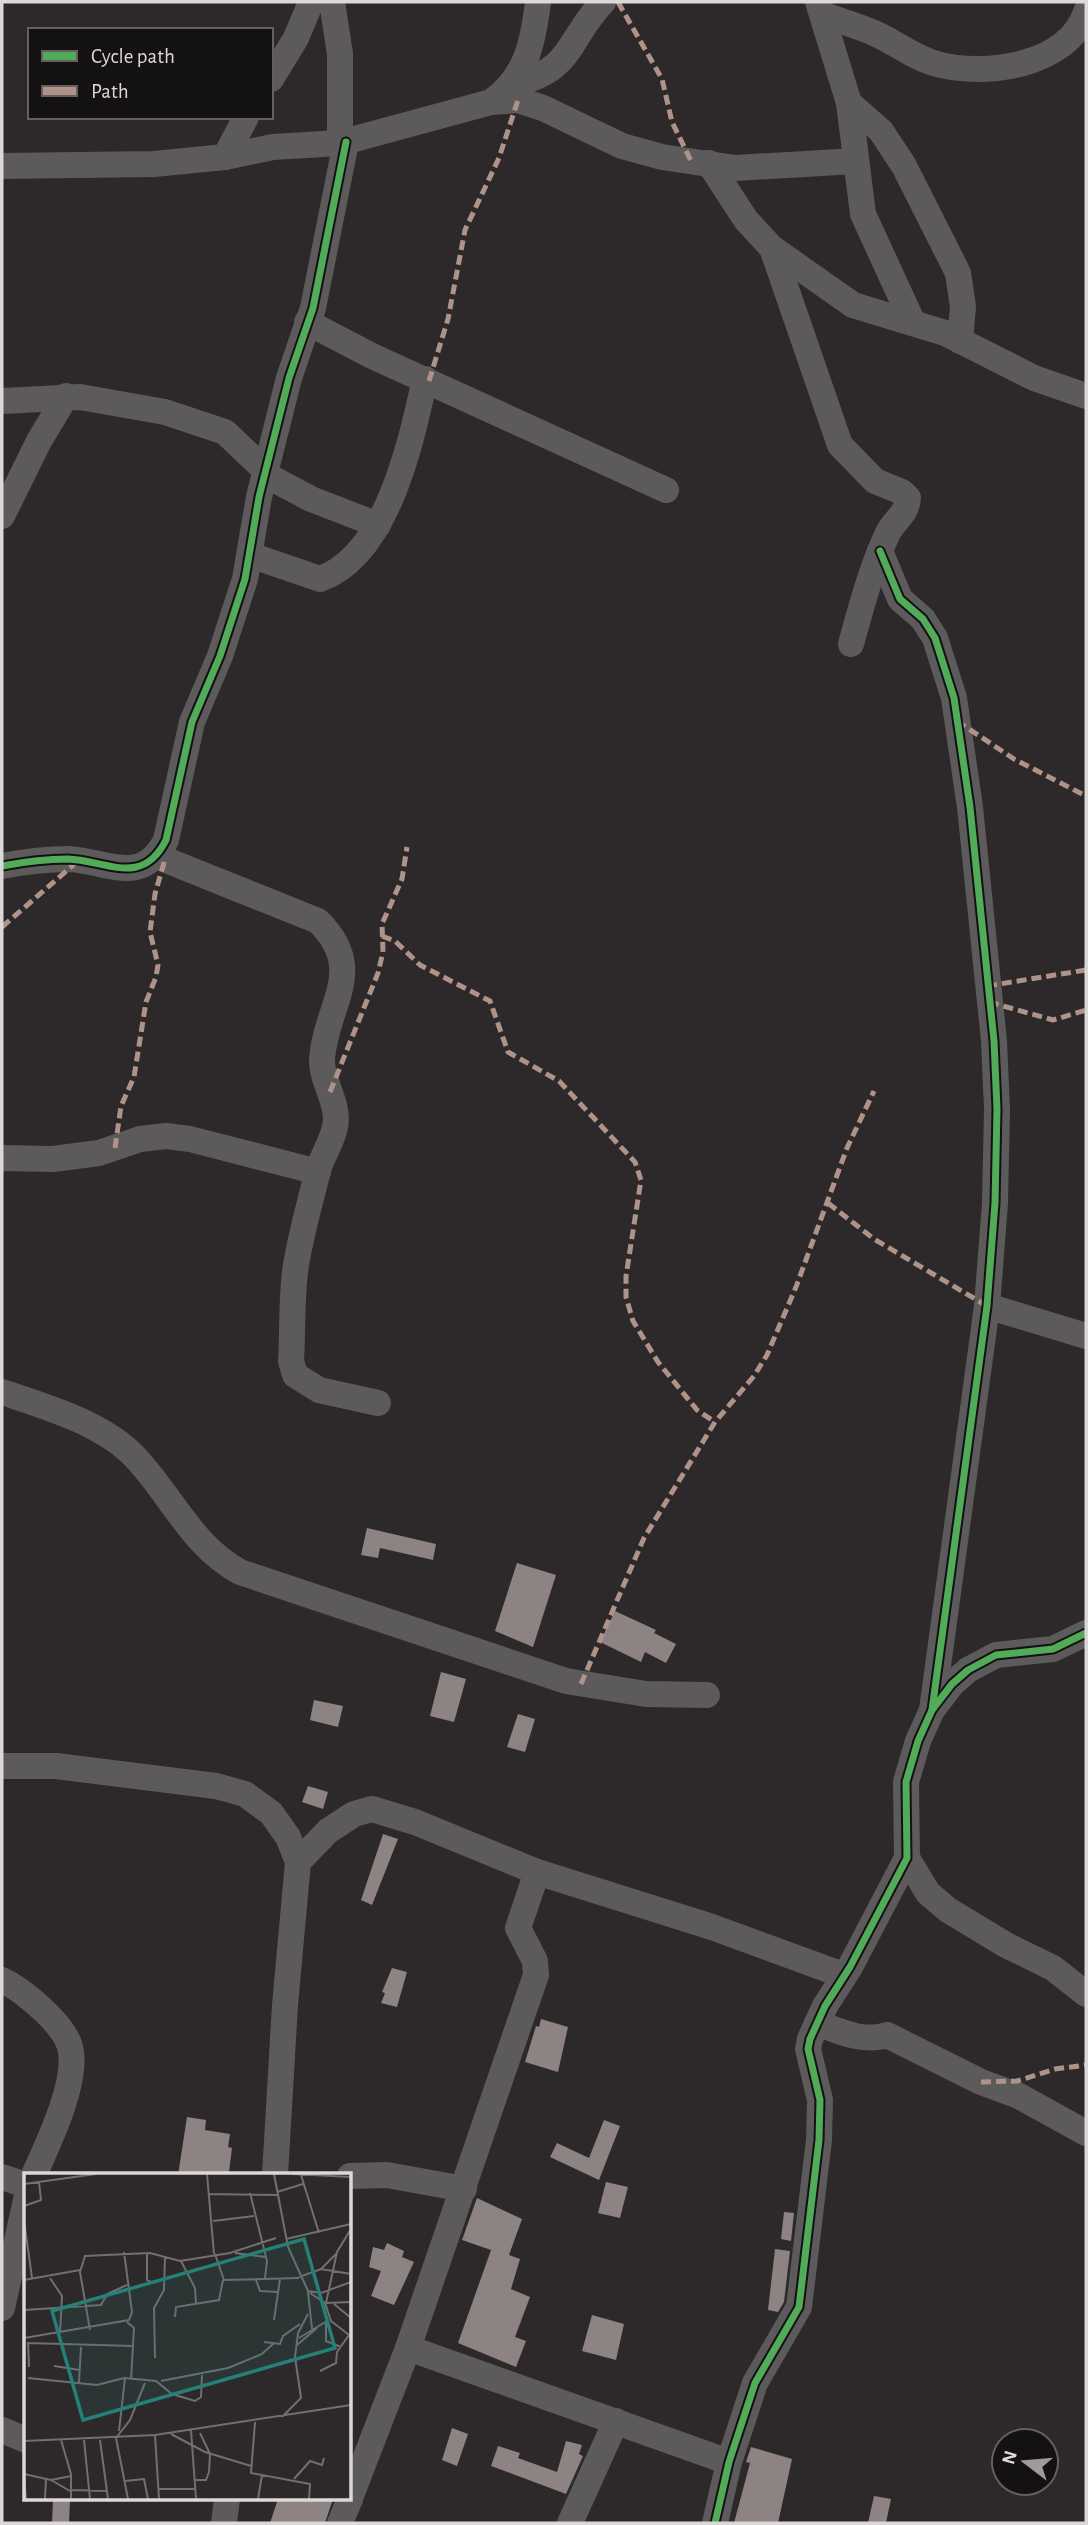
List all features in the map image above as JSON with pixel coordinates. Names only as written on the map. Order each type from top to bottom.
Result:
[{"type":"street","points":[[273,76],[296,38],[311,2]]},
{"type":"street","points":[[2,866],[69,859],[123,869],[147,863],[156,856],[170,825],[192,722],[225,643],[250,555],[265,472],[327,244],[343,143],[341,63],[332,2]]},
{"type":"street","points":[[491,102],[513,84],[522,70],[538,2]]},
{"type":"street","points":[[513,84],[553,70],[572,48],[603,2]]},
{"type":"street","points":[[821,8],[919,58],[961,68],[1004,67],[1038,58],[1063,46],[1083,22],[1086,12]]},
{"type":"street","points":[[821,8],[849,103],[863,214],[880,257],[913,323]]},
{"type":"street","points":[[2,166],[154,164],[225,157],[273,147],[343,143],[491,102],[518,100],[564,117],[622,146],[662,157],[766,168],[856,161]]},
{"type":"street","points":[[849,103],[881,131],[904,166],[953,262],[963,307],[960,341]]},
{"type":"street","points":[[225,157],[245,119]]},
{"type":"street","points":[[709,163],[746,220],[772,248],[853,305],[960,341],[1034,378],[1086,396]]},
{"type":"street","points":[[772,248],[840,445],[875,481],[902,492],[908,498],[905,513],[888,532],[880,551],[851,644]]},
{"type":"street","points":[[307,322],[666,490]]},
{"type":"street","points":[[250,555],[320,579],[343,565],[378,525],[399,480],[425,379]]},
{"type":"street","points":[[2,401],[65,396],[101,399],[208,425],[225,432],[245,447],[265,472],[311,499],[378,525]]},
{"type":"street","points":[[2,516],[38,440],[65,396]]},
{"type":"street","points":[[715,2523],[729,2462],[755,2383],[799,2307],[819,2140],[820,2100],[808,2049],[817,2024],[907,1858],[906,1782],[932,1710],[987,1306],[995,1203],[997,1110],[994,1041],[968,796],[954,698],[935,638],[923,619],[900,599],[880,551]]},
{"type":"street","points":[[156,856],[318,920],[338,946],[343,961],[342,983],[322,1062],[334,1104],[336,1125],[318,1172],[296,1264],[290,1361],[295,1375],[319,1390],[378,1403]]},
{"type":"street","points":[[2,1158],[53,1159],[99,1153],[140,1139],[166,1136],[190,1139],[318,1172]]},
{"type":"street","points":[[987,1306],[1086,1336]]},
{"type":"street","points":[[2,1392],[65,1415],[101,1433],[132,1454],[207,1548],[224,1564],[240,1572],[566,1681],[646,1694],[707,1695]]},
{"type":"street","points":[[932,1710],[960,1677],[996,1656],[1053,1649],[1086,1633]]},
{"type":"street","points":[[2,1766],[56,1766],[216,1786],[245,1794],[271,1813],[289,1837],[298,1862],[285,2005],[275,2173]]},
{"type":"street","points":[[298,1862],[328,1831],[354,1814],[372,1809],[415,1822],[537,1872],[712,1927],[843,1975]]},
{"type":"street","points":[[907,1858],[928,1893],[948,1910],[1006,1945],[1053,1968],[1086,1994]]},
{"type":"street","points":[[352,2493],[408,2347],[536,1975],[535,1961],[518,1928],[537,1872]]},
{"type":"street","points":[[2,1980],[27,1995],[46,2012],[59,2027],[71,2050],[63,2108],[35,2173]]},
{"type":"street","points":[[817,2024],[858,2037],[875,2039],[887,2035],[981,2082],[1019,2096],[1086,2133]]},
{"type":"street","points":[[352,2176],[387,2175],[464,2189]]},
{"type":"street","points":[[2,2177],[24,2184]]},
{"type":"street","points":[[2,2308],[24,2209]]},
{"type":"street","points":[[408,2347],[729,2462]]},
{"type":"street","points":[[570,2523],[616,2421]]},
{"type":"street","points":[[2,2430],[24,2439]]},
{"type":"street","points":[[340,2523],[349,2500]]},
{"type":"building","points":[[367,1528],[436,1544],[433,1560],[380,1548],[378,1558],[361,1555]]},
{"type":"building","points":[[517,1563],[556,1575],[533,1647],[495,1631]]},
{"type":"building","points":[[615,1611],[656,1630],[654,1633],[676,1644],[666,1663],[645,1652],[641,1662],[600,1642]]},
{"type":"building","points":[[441,1672],[466,1679],[454,1722],[430,1716]]},
{"type":"building","points":[[314,1700],[343,1706],[338,1727],[310,1720]]},
{"type":"building","points":[[518,1714],[535,1719],[525,1752],[507,1747]]},
{"type":"building","points":[[308,1786],[328,1792],[323,1809],[302,1802]]},
{"type":"building","points":[[383,1834],[398,1839],[372,1905],[361,1900]]},
{"type":"building","points":[[392,1968],[407,1972],[397,2007],[381,2003],[385,1993],[382,1992]]},
{"type":"building","points":[[541,2019],[568,2027],[558,2072],[525,2062],[536,2026],[539,2027]]},
{"type":"building","points":[[187,2117],[206,2120],[205,2130],[230,2134],[228,2147],[232,2148],[229,2172],[178,2173]]},
{"type":"building","points":[[604,2120],[620,2126],[599,2180],[550,2157],[557,2143],[589,2158]]},
{"type":"building","points":[[606,2182],[628,2187],[620,2218],[598,2213]]},
{"type":"building","points":[[477,2198],[522,2219],[509,2255],[520,2259],[511,2289],[530,2297],[515,2337],[526,2341],[516,2367],[458,2343],[491,2250],[462,2240]]},
{"type":"building","points":[[784,2212],[794,2213],[791,2241],[781,2239]]},
{"type":"building","points":[[387,2243],[404,2251],[402,2257],[414,2262],[394,2305],[371,2296],[381,2271],[369,2267],[373,2247],[384,2250]]},
{"type":"building","points":[[775,2249],[790,2251],[784,2302],[778,2312],[768,2310]]},
{"type":"building","points":[[592,2315],[624,2324],[616,2360],[582,2351]]},
{"type":"building","points":[[452,2428],[468,2434],[457,2466],[442,2460]]},
{"type":"building","points":[[566,2441],[582,2445],[579,2454],[583,2456],[566,2494],[491,2466],[498,2446],[520,2453],[518,2458],[557,2472]]},
{"type":"building","points":[[751,2447],[792,2459],[778,2523],[734,2523],[750,2463],[746,2462]]},
{"type":"building","points":[[874,2496],[891,2499],[886,2523],[868,2523]]},
{"type":"building","points":[[53,2500],[70,2500],[69,2523],[52,2523]]},
{"type":"building","points":[[278,2500],[333,2500],[325,2523],[270,2523]]},
{"type":"marked path","points":[[618,2],[662,79],[672,122],[691,161]]},
{"type":"marked path","points":[[429,381],[448,319],[465,230],[499,158],[518,100]]},
{"type":"marked path","points":[[957,721],[1014,759],[1086,796]]},
{"type":"marked path","points":[[330,1092],[378,973],[383,952],[382,924],[402,879],[407,847]]},
{"type":"marked path","points":[[115,1148],[121,1106],[134,1077],[146,1002],[156,977],[158,965],[150,932],[155,894],[165,859]]},
{"type":"marked path","points":[[2,927],[79,860]]},
{"type":"marked path","points":[[382,936],[395,941],[420,965],[490,1001],[508,1052],[559,1081],[635,1162],[641,1180],[626,1276],[626,1297],[633,1321],[658,1362],[697,1410],[715,1422]]},
{"type":"marked path","points":[[987,986],[1086,970]]},
{"type":"marked path","points":[[989,1002],[1053,1020],[1086,1010]]},
{"type":"marked path","points":[[581,1684],[644,1538],[715,1422],[754,1376],[767,1355],[796,1287],[847,1148],[874,1091]]},
{"type":"marked path","points":[[828,1203],[874,1239],[987,1306]]},
{"type":"marked path","points":[[981,2082],[1017,2081],[1055,2069],[1086,2065]]},
{"type":"cycle path","points":[[2,866],[68,859],[122,868],[134,867],[146,863],[156,855],[166,840],[192,722],[220,656],[245,579],[259,497],[289,378],[313,308],[346,142]]},
{"type":"cycle path","points":[[880,551],[900,599],[923,619],[935,638],[954,698],[970,807],[994,1041],[997,1109],[995,1203],[987,1306],[932,1710]]},
{"type":"cycle path","points":[[715,2523],[729,2462],[755,2383],[799,2307],[819,2140],[820,2100],[808,2049],[810,2039],[825,2006],[850,1967],[907,1858],[906,1782],[918,1741],[932,1710],[952,1684],[968,1670],[996,1655],[1053,1649],[1086,1633]]}]
